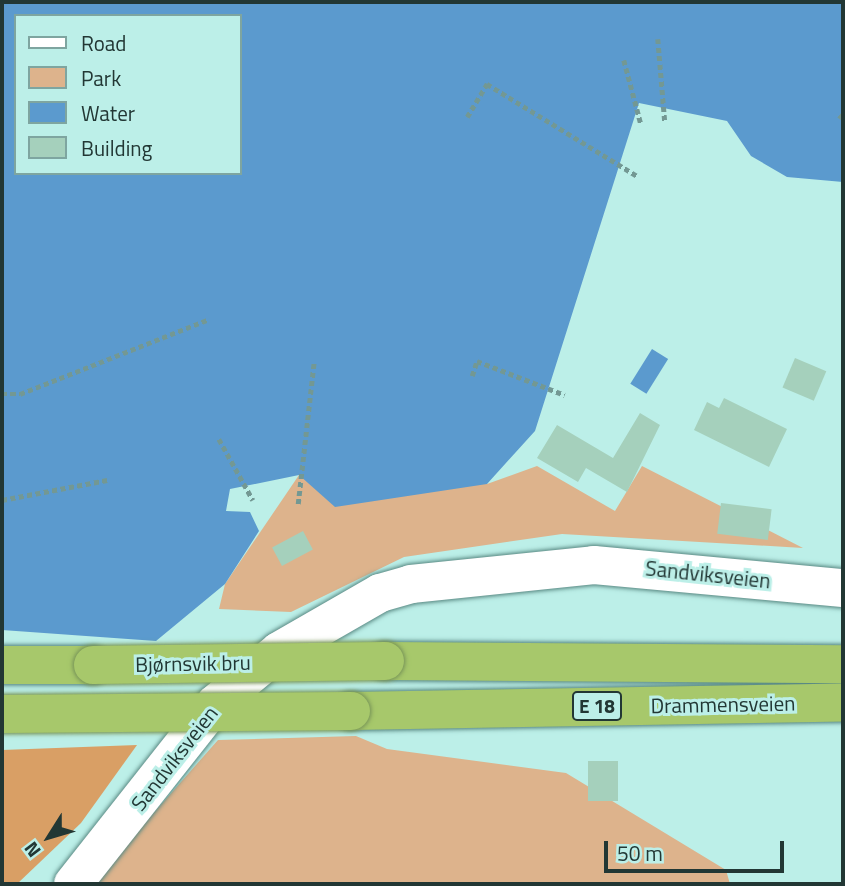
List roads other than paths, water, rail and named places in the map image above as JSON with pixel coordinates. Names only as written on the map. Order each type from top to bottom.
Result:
[{"type":"highway","name":"Drammensveien","points":[[385,661],[843,664]]},
{"type":"highway","name":"Bjørnsvik bru","points":[[2,665],[385,661]]},
{"type":"highway","name":"Drammensveien","points":[[2,714],[843,702]]},
{"type":"main road","name":"Sandviksveien","points":[[73,884],[122,825],[222,727],[316,654],[391,614],[490,575],[594,565],[843,588]]},
{"type":"water","points":[[2,2],[843,2],[843,182],[787,177],[751,156],[727,121],[639,103],[535,431],[487,484],[335,507],[299,475],[230,489],[226,511],[250,512],[259,531],[225,584],[156,641],[2,630]]},
{"type":"water","points":[[652,349],[668,359],[646,394],[630,384]]}]
